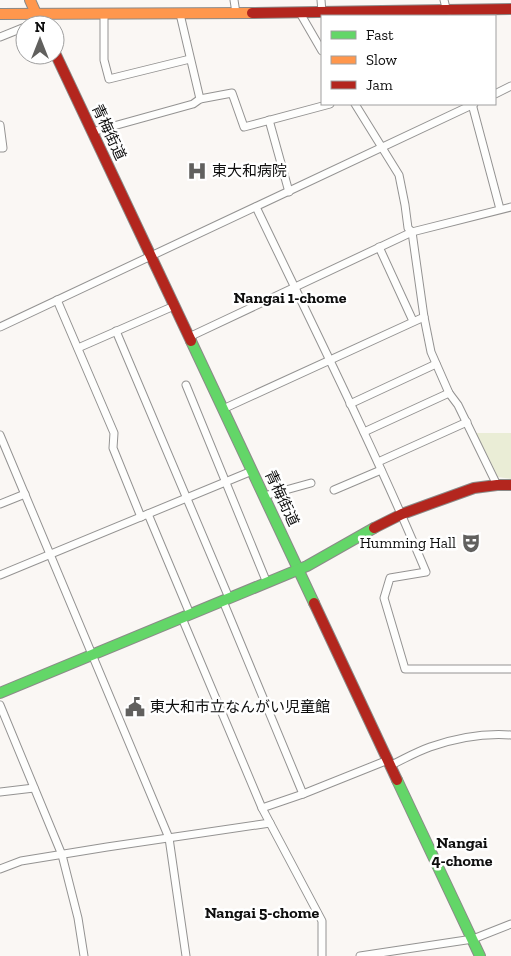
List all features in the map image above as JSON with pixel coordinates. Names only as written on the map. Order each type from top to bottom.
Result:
[{"type":"street","points":[[30,0],[37,15]]},
{"type":"street","points":[[234,0],[236,13]]},
{"type":"street","points":[[321,0],[322,12]]},
{"type":"street","points":[[0,14],[300,13],[511,9]]},
{"type":"street","points":[[300,13],[321,49]]},
{"type":"street","points":[[104,14],[104,60],[108,79],[190,59]]},
{"type":"street","points":[[180,14],[200,99]]},
{"type":"street","points":[[0,37],[15,31]]},
{"type":"street","name":"青梅街道","points":[[60,65],[480,956]]},
{"type":"street","points":[[496,94],[511,86]]},
{"type":"street","points":[[92,132],[193,104],[200,99],[232,93],[244,127],[326,105]]},
{"type":"street","points":[[356,105],[399,175],[408,228],[412,232],[431,352],[449,393],[467,422],[497,485]]},
{"type":"street","points":[[0,327],[471,105]]},
{"type":"street","points":[[473,105],[500,209]]},
{"type":"street","points":[[269,120],[289,192]]},
{"type":"street","points":[[0,125],[3,148],[0,148]]},
{"type":"street","points":[[256,207],[378,462],[426,572],[390,578],[384,598],[404,669],[511,669]]},
{"type":"street","points":[[189,337],[412,232],[511,207]]},
{"type":"street","points":[[379,247],[413,321]]},
{"type":"street","points":[[57,300],[114,433],[113,448],[141,517]]},
{"type":"street","points":[[78,348],[174,306]]},
{"type":"street","points":[[223,409],[424,316]]},
{"type":"street","points":[[116,331],[187,498],[303,794]]},
{"type":"street","points":[[350,404],[436,364]]},
{"type":"street","points":[[186,386],[268,583]]},
{"type":"street","points":[[364,432],[449,393]]},
{"type":"street","points":[[378,462],[467,422]]},
{"type":"street","points":[[0,435],[169,838],[186,956]]},
{"type":"street","points":[[334,490],[381,470]]},
{"type":"street","points":[[0,575],[252,471]]},
{"type":"street","points":[[264,496],[311,483]]},
{"type":"street","points":[[0,693],[308,566],[369,530],[402,514],[474,488],[511,485]]},
{"type":"street","points":[[0,504],[25,494]]},
{"type":"street","points":[[148,514],[262,808],[322,921],[322,956]]},
{"type":"street","points":[[0,705],[62,855],[78,918],[84,956]]},
{"type":"street","points":[[262,808],[430,747],[483,735],[511,735]]},
{"type":"street","points":[[0,792],[34,788]]},
{"type":"street","points":[[0,869],[21,862],[62,855],[270,823]]},
{"type":"street","points":[[360,956],[473,939],[511,924]]},
{"type":"green space","points":[[476,433],[511,433],[511,479],[498,477]]},
{"type":"traffic: fast","points":[[191,341],[314,603]]},
{"type":"traffic: fast","points":[[0,693],[307,566],[374,528]]},
{"type":"traffic: fast","points":[[397,780],[480,956]]},
{"type":"traffic: slow","points":[[30,0],[37,15]]},
{"type":"traffic: slow","points":[[0,14],[252,13]]},
{"type":"traffic: jam","points":[[252,13],[511,9]]},
{"type":"traffic: jam","points":[[61,65],[191,341]]},
{"type":"traffic: jam","points":[[374,528],[402,514],[474,488],[511,485]]},
{"type":"traffic: jam","points":[[314,603],[397,780]]},
{"type":"place","name":"東大和病院","points":[[197,171]]},
{"type":"place","name":"Humming Hall","points":[[471,543]]},
{"type":"place","name":"東大和市立なんがい児童館","points":[[135,707]]},
{"type":"district","name":"Nangai 1-chome","points":[[290,297]]},
{"type":"district","name":"Nangai 4-chome","points":[[462,851]]},
{"type":"district","name":"Nangai 5-chome","points":[[262,912]]}]
